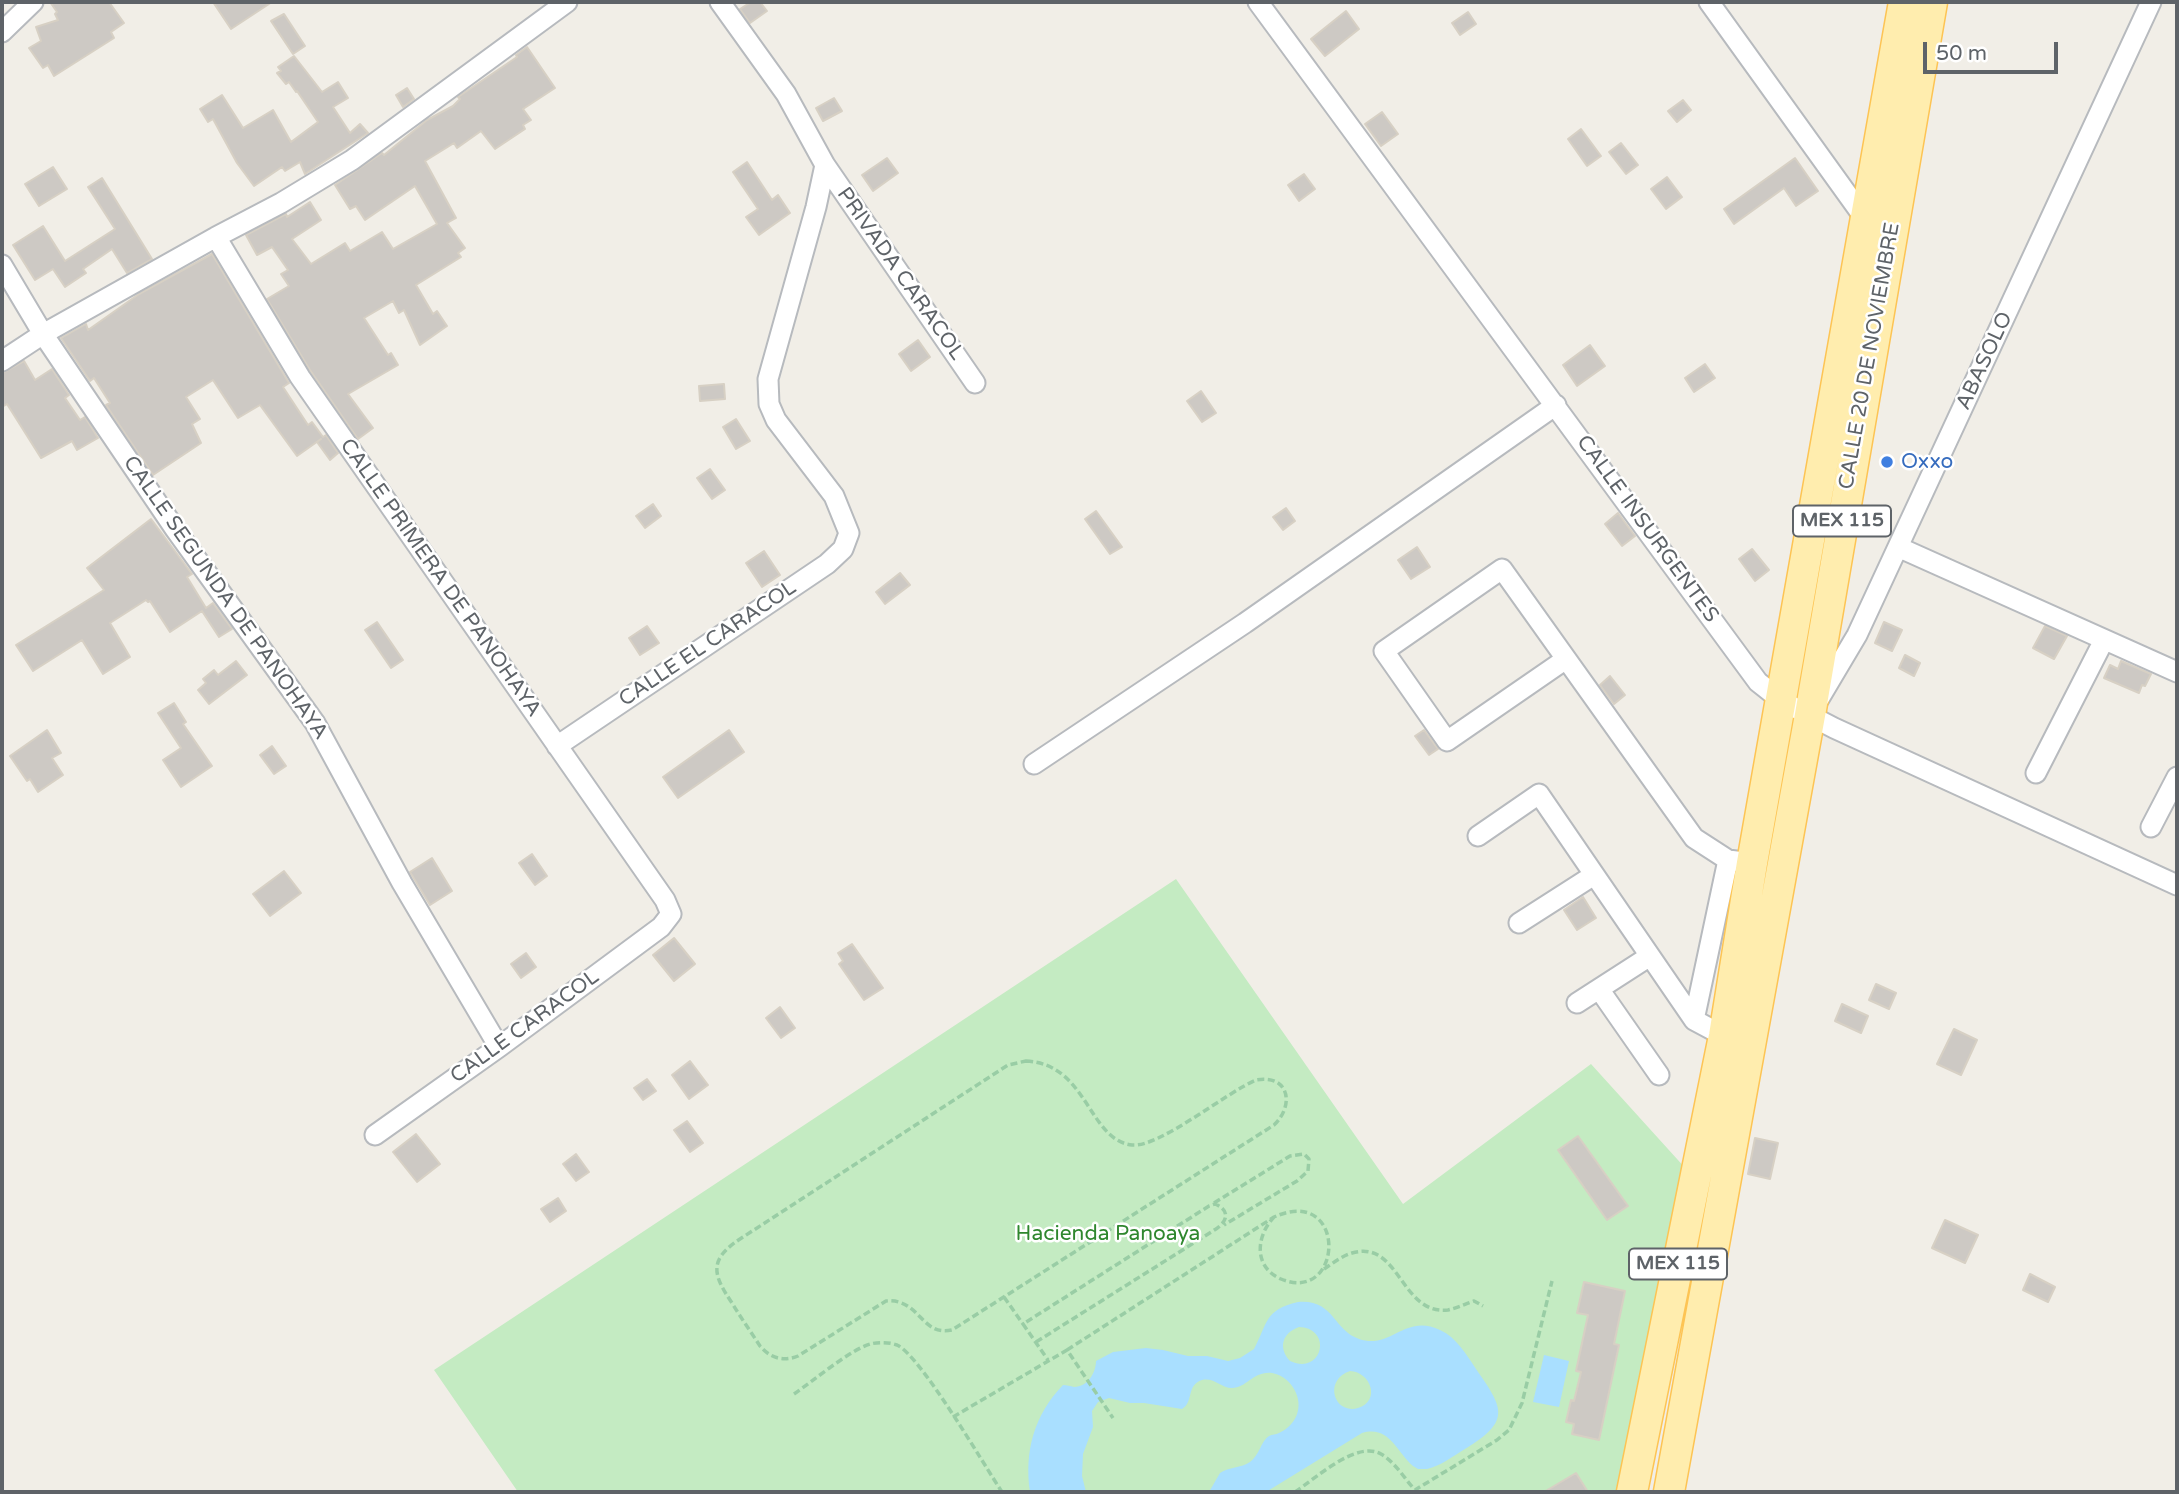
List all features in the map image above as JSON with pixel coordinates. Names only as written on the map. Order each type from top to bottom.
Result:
[{"type":"main road","name":"CALLE 20 DE NOVIEMBRE","points":[[1737,1038],[1740,861],[1782,701],[1904,2]]},
{"type":"main road","name":"CALLE 20 DE NOVIEMBRE","points":[[1737,1038],[1810,715],[1932,2]]},
{"type":"main road","name":"MEX 115","points":[[1632,1492],[1737,1038]]},
{"type":"main road","name":"MEX 115","points":[[1669,1492],[1737,1038]]},
{"type":"street","points":[[2,32],[33,2]]},
{"type":"street","points":[[2,361],[43,334],[281,203],[352,160],[567,2]]},
{"type":"street","name":"PRIVADA CARACOL","points":[[720,2],[786,94],[825,165],[975,383]]},
{"type":"street","name":"CALLE INSURGENTES","points":[[1258,2],[1758,682],[1782,701],[1810,715],[2177,885]]},
{"type":"street","points":[[1709,2],[1888,249]]},
{"type":"street","name":"ABASOLO","points":[[1810,715],[1857,635],[2151,2]]},
{"type":"street","name":"CALLE EL CARACOL","points":[[557,746],[827,564],[843,549],[849,533],[834,496],[776,420],[769,404],[768,379],[816,207],[825,165]]},
{"type":"street","name":"CALLE PRIMERA DE PANOHAYA","points":[[216,237],[300,377],[665,900],[671,914]]},
{"type":"street","name":"CALLE SEGUNDA DE PANOHAYA","points":[[2,265],[43,334],[174,529],[315,723],[402,883],[499,1047]]},
{"type":"street","points":[[1034,764],[1245,623],[1556,405]]},
{"type":"street","points":[[1898,547],[2177,672]]},
{"type":"street","points":[[1566,659],[1447,741],[1384,651],[1502,569],[1694,838],[1740,861],[1693,1020]]},
{"type":"street","points":[[2036,773],[2104,640]]},
{"type":"street","points":[[2151,827],[2177,776]]},
{"type":"street","points":[[1478,836],[1539,794],[1693,1020],[1737,1038]]},
{"type":"street","points":[[1520,923],[1594,875]]},
{"type":"street","name":"CALLE CARACOL","points":[[375,1135],[661,927],[671,914]]},
{"type":"street","points":[[1577,1003],[1650,956]]},
{"type":"street","points":[[1599,989],[1659,1075]]},
{"type":"path","points":[[1034,1062],[1059,1071],[1072,1082],[1111,1135],[1132,1144],[1156,1138],[1256,1080],[1272,1080],[1284,1090],[1287,1097],[1286,1111],[1274,1125],[1004,1297],[959,1326],[944,1331],[930,1327],[909,1306],[899,1301],[886,1301],[798,1356],[782,1359],[767,1354],[760,1346],[716,1273],[722,1254],[733,1243],[1008,1065],[1034,1062]]},
{"type":"path","points":[[1023,1324],[1290,1156],[1304,1154],[1309,1159],[1308,1171],[1301,1178],[1036,1342]]},
{"type":"path","points":[[1209,1206],[1217,1205],[1226,1213],[1224,1224],[1216,1230]]},
{"type":"path","points":[[953,1417],[1067,1350],[1274,1217],[1286,1212],[1310,1214],[1327,1232],[1330,1253],[1320,1272]]},
{"type":"path","points":[[1274,1217],[1265,1226],[1259,1249],[1269,1272],[1288,1282],[1310,1279],[1351,1253],[1373,1251],[1389,1263],[1411,1294],[1425,1305],[1433,1309],[1449,1310],[1474,1301],[1483,1306]]},
{"type":"path","points":[[1295,1492],[1348,1456],[1358,1451],[1370,1450],[1380,1453],[1392,1463],[1415,1490],[1497,1440],[1509,1430],[1522,1403],[1552,1281]]},
{"type":"path","points":[[1004,1297],[1048,1360]]},
{"type":"path","points":[[794,1394],[860,1349],[869,1345],[897,1345],[912,1358],[1002,1492]]},
{"type":"path","points":[[1067,1350],[1113,1419]]},
{"type":"green space","name":"Hacienda Panoaya","points":[[1176,879],[1403,1204],[1591,1064],[1687,1170],[1622,1492],[518,1492],[434,1370]]},
{"type":"water","points":[[1310,1302],[1319,1305],[1350,1335],[1370,1341],[1417,1326],[1440,1330],[1461,1347],[1493,1394],[1498,1414],[1496,1422],[1480,1439],[1442,1463],[1427,1469],[1413,1466],[1386,1436],[1371,1432],[1362,1433],[1266,1492],[1209,1492],[1220,1473],[1250,1462],[1266,1438],[1285,1430],[1296,1416],[1299,1405],[1292,1386],[1276,1374],[1260,1374],[1232,1388],[1202,1380],[1194,1386],[1186,1406],[1182,1409],[1109,1398],[1098,1402],[1092,1411],[1093,1427],[1083,1454],[1082,1476],[1086,1492],[1030,1492],[1029,1463],[1033,1435],[1045,1409],[1063,1385],[1074,1387],[1087,1382],[1095,1370],[1096,1361],[1113,1352],[1146,1348],[1228,1361],[1240,1358],[1254,1349],[1268,1319],[1287,1305]],"holes":[[[1299,1327],[1310,1329],[1320,1342],[1316,1357],[1301,1364],[1290,1361],[1283,1346],[1289,1333]],[[1350,1371],[1368,1381],[1371,1393],[1365,1404],[1350,1409],[1338,1402],[1334,1389],[1342,1375]]]},
{"type":"water","points":[[1544,1355],[1569,1361],[1559,1407],[1533,1402]]},
{"type":"building","points":[[50,2],[109,2],[124,23],[111,32],[114,38],[54,76],[48,65],[43,68],[29,48],[41,41],[36,27],[58,20],[55,14],[57,12]]},
{"type":"building","points":[[213,2],[272,2],[231,29]]},
{"type":"building","points":[[751,2],[760,2],[767,11],[750,23],[740,9]]},
{"type":"building","points":[[1346,11],[1359,29],[1325,56],[1311,39]]},
{"type":"building","points":[[1468,12],[1476,24],[1460,35],[1452,23]]},
{"type":"building","points":[[284,14],[305,46],[293,54],[271,21]]},
{"type":"building","points":[[527,47],[555,88],[523,109],[531,120],[523,125],[525,129],[495,149],[481,131],[457,148],[454,143],[425,161],[456,218],[447,223],[465,248],[458,253],[461,257],[416,285],[433,314],[437,311],[447,326],[420,345],[404,310],[399,313],[393,301],[364,318],[388,355],[391,353],[398,365],[348,394],[373,428],[358,439],[310,370],[267,299],[289,286],[281,274],[288,270],[272,247],[257,255],[246,235],[286,214],[287,217],[310,202],[321,220],[292,239],[311,264],[345,243],[350,251],[382,232],[393,249],[437,224],[415,186],[365,220],[356,206],[350,209],[335,185],[382,153],[384,155],[427,120],[453,106],[460,99],[458,97],[517,57],[516,55]]},
{"type":"building","points":[[294,56],[322,92],[338,82],[348,98],[333,107],[350,133],[360,124],[368,133],[305,174],[300,162],[285,171],[282,167],[254,186],[237,163],[213,119],[208,122],[200,109],[222,95],[243,128],[273,110],[291,142],[318,122],[297,91],[289,82],[286,84],[277,73],[281,71],[278,67]]},
{"type":"building","points":[[407,88],[414,99],[403,107],[396,95]]},
{"type":"building","points":[[834,98],[842,111],[823,121],[816,108]]},
{"type":"building","points":[[1683,100],[1691,110],[1677,122],[1668,111]]},
{"type":"building","points":[[1382,112],[1398,134],[1381,146],[1365,124]]},
{"type":"building","points":[[1581,129],[1601,156],[1587,166],[1568,139]]},
{"type":"building","points":[[1621,143],[1638,165],[1626,174],[1609,152]]},
{"type":"building","points":[[887,158],[898,173],[873,191],[862,175]]},
{"type":"building","points":[[1795,158],[1818,191],[1796,206],[1784,188],[1734,224],[1724,209]]},
{"type":"building","points":[[747,162],[772,200],[778,195],[790,213],[759,235],[746,217],[758,209],[733,172]]},
{"type":"building","points":[[53,167],[67,189],[39,206],[25,184]]},
{"type":"building","points":[[1304,174],[1315,189],[1299,201],[1288,185]]},
{"type":"building","points":[[1667,177],[1682,197],[1666,209],[1651,189]]},
{"type":"building","points":[[102,178],[152,259],[127,273],[112,249],[83,269],[86,273],[65,287],[53,269],[35,280],[13,245],[43,226],[65,261],[115,229],[88,187]]},
{"type":"building","points":[[212,254],[289,383],[283,387],[308,425],[312,422],[323,437],[326,435],[338,453],[330,460],[317,442],[321,439],[297,456],[260,405],[238,418],[213,380],[186,397],[200,419],[192,424],[201,443],[153,475],[106,405],[110,403],[94,378],[90,381],[61,338],[86,324],[88,330],[139,294]]},
{"type":"building","points":[[918,340],[930,357],[911,371],[899,354]]},
{"type":"building","points":[[1590,345],[1605,366],[1577,386],[1563,365]]},
{"type":"building","points":[[24,361],[35,380],[52,369],[69,395],[65,398],[80,420],[85,417],[98,438],[77,450],[72,441],[41,458],[7,404],[2,407],[2,373]]},
{"type":"building","points":[[1705,364],[1715,378],[1694,392],[1685,378]]},
{"type":"building","points":[[724,384],[725,399],[700,401],[699,386]]},
{"type":"building","points":[[1201,391],[1216,413],[1202,422],[1187,401]]},
{"type":"building","points":[[736,419],[750,441],[736,449],[723,427]]},
{"type":"building","points":[[710,469],[725,490],[712,499],[697,478]]},
{"type":"building","points":[[653,504],[661,516],[645,528],[636,516]]},
{"type":"building","points":[[1286,508],[1295,521],[1283,530],[1273,517]]},
{"type":"building","points":[[1096,511],[1122,547],[1110,554],[1085,519]]},
{"type":"building","points":[[1618,513],[1635,536],[1622,546],[1605,524]]},
{"type":"building","points":[[151,519],[192,574],[187,577],[206,608],[213,603],[232,629],[219,637],[202,611],[170,632],[150,601],[146,600],[110,623],[130,657],[103,674],[82,640],[33,671],[16,645],[104,590],[87,568]]},
{"type":"building","points":[[1417,547],[1430,567],[1411,579],[1398,560]]},
{"type":"building","points":[[1752,549],[1769,570],[1755,581],[1739,559]]},
{"type":"building","points":[[764,551],[780,575],[762,587],[746,563]]},
{"type":"building","points":[[900,573],[910,585],[885,604],[876,592]]},
{"type":"building","points":[[377,622],[403,660],[391,668],[365,630]]},
{"type":"building","points":[[1884,622],[1902,630],[1892,651],[1875,643]]},
{"type":"building","points":[[647,626],[659,643],[640,655],[629,638]]},
{"type":"building","points":[[2045,626],[2067,636],[2054,659],[2033,648]]},
{"type":"building","points":[[1905,655],[1920,663],[1914,676],[1899,668]]},
{"type":"building","points":[[236,661],[247,675],[209,704],[198,690],[206,683],[203,679],[214,670],[218,675]]},
{"type":"building","points":[[2121,661],[2151,674],[2139,693],[2104,678],[2110,665],[2118,669]]},
{"type":"building","points":[[1610,676],[1625,695],[1614,704],[1600,685]]},
{"type":"building","points":[[174,703],[186,722],[183,724],[212,766],[181,787],[163,760],[181,748],[158,713]]},
{"type":"building","points":[[47,730],[61,753],[52,758],[63,775],[38,792],[10,756]]},
{"type":"building","points":[[729,730],[744,752],[678,798],[663,777]]},
{"type":"building","points":[[1424,730],[1438,749],[1429,755],[1415,736]]},
{"type":"building","points":[[272,746],[286,766],[274,774],[260,755]]},
{"type":"building","points":[[532,854],[547,876],[535,885],[519,863]]},
{"type":"building","points":[[432,858],[452,891],[430,905],[410,872]]},
{"type":"building","points":[[284,871],[301,893],[270,916],[253,894]]},
{"type":"building","points":[[1583,897],[1596,918],[1577,930],[1564,910]]},
{"type":"building","points":[[674,938],[695,964],[674,981],[653,955]]},
{"type":"building","points":[[852,944],[883,988],[864,1000],[839,964],[843,961],[838,953]]},
{"type":"building","points":[[526,953],[536,967],[521,978],[511,964]]},
{"type":"building","points":[[1876,984],[1896,993],[1889,1009],[1869,1000]]},
{"type":"building","points":[[1842,1004],[1868,1016],[1861,1033],[1835,1021]]},
{"type":"building","points":[[780,1007],[795,1028],[781,1038],[766,1018]]},
{"type":"building","points":[[1954,1029],[1977,1040],[1961,1075],[1937,1064]]},
{"type":"building","points":[[690,1061],[708,1085],[689,1099],[672,1075]]},
{"type":"building","points":[[647,1079],[656,1091],[643,1100],[634,1088]]},
{"type":"building","points":[[687,1121],[703,1143],[690,1152],[674,1130]]},
{"type":"building","points":[[416,1134],[440,1164],[417,1182],[393,1152]]},
{"type":"building","points":[[1578,1136],[1628,1206],[1607,1220],[1558,1150]]},
{"type":"building","points":[[1755,1138],[1778,1143],[1770,1179],[1748,1174]]},
{"type":"building","points":[[576,1154],[589,1172],[576,1181],[563,1164]]},
{"type":"building","points":[[558,1198],[566,1211],[550,1222],[541,1209]]},
{"type":"building","points":[[1945,1220],[1978,1235],[1965,1263],[1932,1248]]},
{"type":"building","points":[[2030,1274],[2055,1287],[2048,1302],[2023,1290]]},
{"type":"building","points":[[1584,1282],[1625,1291],[1614,1344],[1619,1345],[1599,1440],[1572,1434],[1574,1424],[1566,1422],[1581,1372],[1576,1371],[1588,1315],[1577,1313]]},
{"type":"building","points":[[1576,1473],[1588,1492],[1544,1492]]},
{"type":"place","name":"Oxxo","points":[[1887,462]]}]
